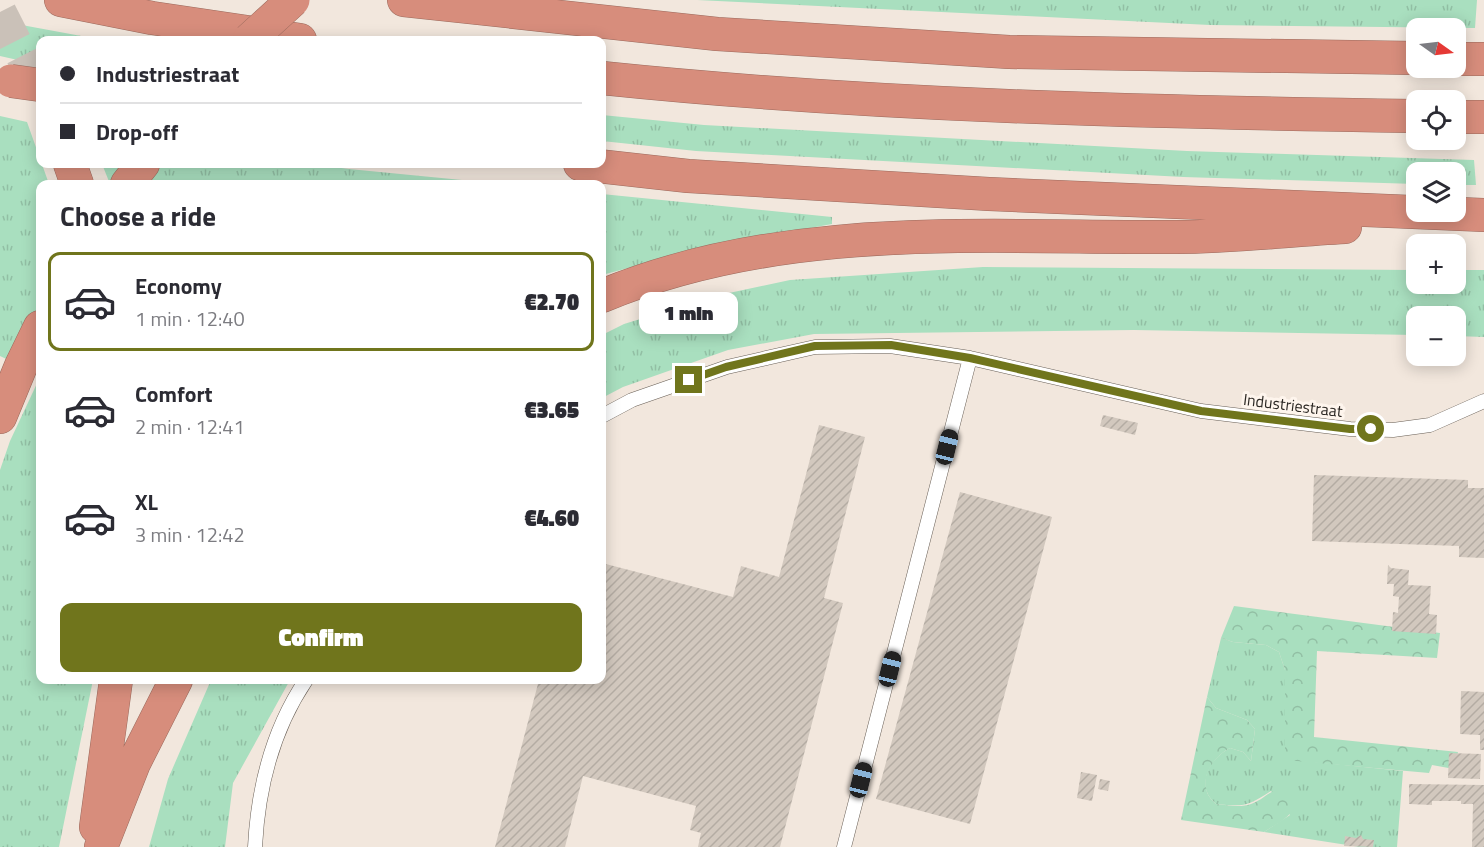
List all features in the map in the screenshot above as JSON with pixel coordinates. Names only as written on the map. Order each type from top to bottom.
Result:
[{"type":"highway","points":[[61,0],[152,18],[273,36]]},
{"type":"highway","points":[[253,36],[293,0]]},
{"type":"highway","points":[[404,0],[717,34],[998,51],[1406,58]]},
{"type":"highway","points":[[1466,59],[1484,60]]},
{"type":"highway","points":[[606,78],[713,89],[1002,106],[1204,113],[1406,116]]},
{"type":"highway","points":[[1466,117],[1484,117]]},
{"type":"highway","points":[[606,167],[688,176],[989,194],[1484,216]]},
{"type":"highway","points":[[606,295],[711,261],[793,246],[840,241],[981,235],[1180,237],[1484,216]]},
{"type":"highway","points":[[0,417],[36,335]]},
{"type":"highway","points":[[93,847],[115,684]]},
{"type":"highway","points":[[101,847],[134,763],[174,684]]},
{"type":"lane","name":"Industriestraat","points":[[606,414],[632,400],[726,367],[815,346],[891,345],[970,358],[1201,411],[1360,429],[1393,430],[1430,425],[1484,401]]},
{"type":"lane","points":[[844,847],[970,358]]},
{"type":"lane","points":[[255,847],[260,794],[274,745],[294,698],[303,684]]},
{"type":"green space","points":[[697,0],[1477,0],[1475,28],[1466,28],[1466,18],[1406,18],[1406,27],[1210,25]]},
{"type":"green space","points":[[0,21],[81,36],[36,36],[36,64],[0,56]]},
{"type":"green space","points":[[606,115],[704,125],[1187,151],[1474,160],[1476,185],[1466,185],[1466,162],[1406,162],[1406,184],[1183,177],[696,151],[606,141]]},
{"type":"green space","points":[[0,116],[27,122],[36,147],[36,168],[43,168],[48,180],[36,180],[36,373],[0,356]]},
{"type":"green space","points":[[104,168],[341,168],[462,180],[108,180]]},
{"type":"green space","points":[[606,194],[832,217],[832,224],[707,247],[606,274]]},
{"type":"green space","points":[[983,267],[1406,270],[1406,294],[1466,294],[1466,270],[1484,270],[1484,337],[1466,336],[1466,306],[1406,306],[1406,335],[1134,330],[814,334],[728,350],[623,387],[606,396],[606,333],[624,324],[715,296],[790,280]]},
{"type":"green space","points":[[36,386],[36,684],[92,684],[59,847],[0,847],[0,470],[10,441]]},
{"type":"green space","points":[[1234,606],[1440,633],[1437,658],[1317,651],[1314,737],[1458,752],[1454,769],[1432,765],[1429,773],[1285,760],[1285,670],[1279,652],[1266,645],[1233,642],[1221,638]]},
{"type":"green space","points":[[1221,638],[1233,642],[1266,645],[1279,652],[1285,670],[1285,759],[1403,771],[1397,847],[1360,847],[1264,832],[1290,815],[1271,791],[1257,800],[1240,805],[1216,804],[1208,794],[1205,785],[1210,766],[1230,748],[1243,752],[1251,761],[1255,729],[1247,720],[1216,708],[1207,697]]},
{"type":"green space","points":[[209,684],[288,684],[233,783],[225,847],[149,847],[168,779]]},
{"type":"green space","points":[[1207,697],[1216,708],[1247,720],[1255,729],[1251,761],[1243,752],[1230,748],[1211,766],[1206,785],[1212,800],[1216,804],[1242,806],[1281,790],[1295,796],[1295,803],[1290,814],[1264,832],[1181,820]]},
{"type":"building","points":[[1103,415],[1138,423],[1135,435],[1100,426]]},
{"type":"building","points":[[819,425],[865,437],[824,598],[843,603],[780,847],[698,847],[701,833],[690,830],[696,806],[583,776],[565,847],[495,847],[538,684],[606,684],[606,564],[733,597],[741,566],[779,577]]},
{"type":"building","points":[[1314,475],[1468,480],[1468,488],[1484,488],[1484,558],[1459,557],[1459,546],[1312,541]]},
{"type":"building","points":[[960,492],[1052,517],[970,824],[876,799]]},
{"type":"building","points":[[1388,565],[1391,568],[1409,570],[1408,585],[1431,586],[1429,614],[1437,615],[1436,634],[1392,631],[1393,612],[1398,613],[1399,597],[1393,596],[1394,584],[1387,584]]},
{"type":"building","points":[[1461,691],[1484,692],[1484,750],[1480,750],[1480,735],[1460,734]]},
{"type":"building","points":[[1449,753],[1481,754],[1480,779],[1448,778]]},
{"type":"building","points":[[1081,772],[1097,775],[1092,801],[1077,798]]},
{"type":"building","points":[[1100,779],[1110,781],[1108,791],[1098,789]]},
{"type":"building","points":[[1409,784],[1484,785],[1484,847],[1472,847],[1473,804],[1461,804],[1461,801],[1432,801],[1432,805],[1409,804]]},
{"type":"building","points":[[1361,835],[1363,839],[1374,840],[1373,847],[1344,846],[1345,836],[1356,838]]},
{"type":"tunnel","points":[[0,12],[36,83]]},
{"type":"route","points":[[689,380],[726,367],[815,346],[891,345],[970,358],[1201,411],[1350,429],[1371,429]]}]
